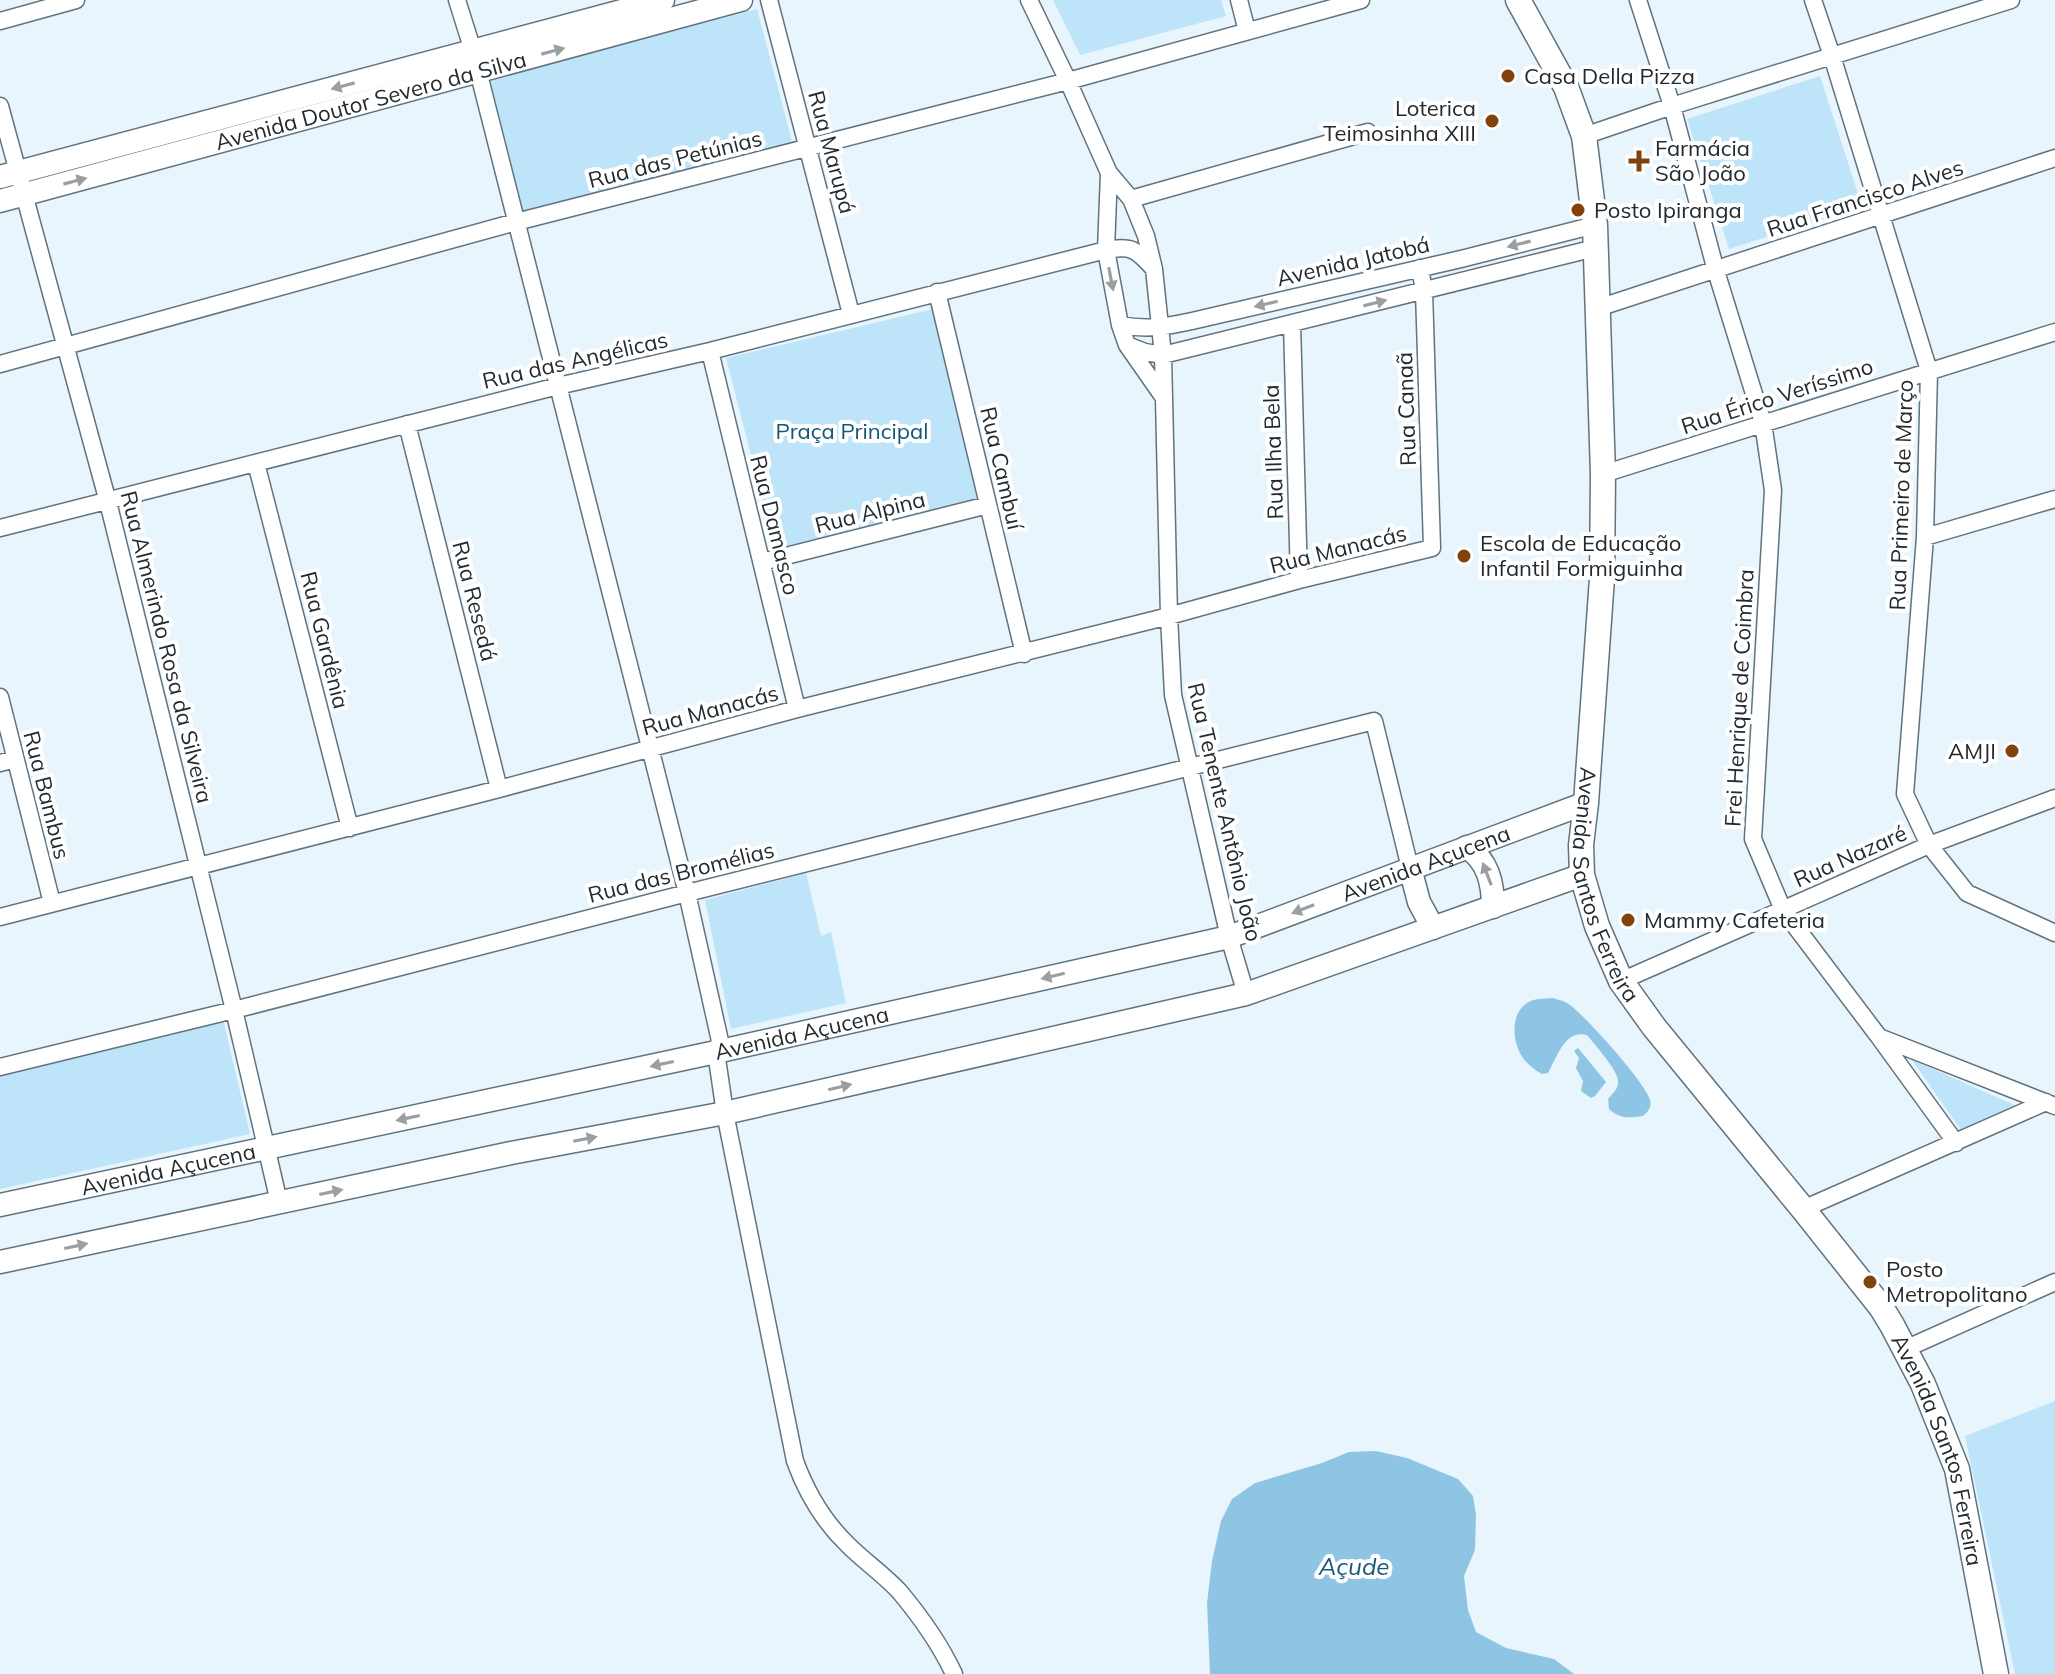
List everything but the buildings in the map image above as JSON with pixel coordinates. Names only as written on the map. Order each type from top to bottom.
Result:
[{"type":"main road","name":"Avenida Doutor Severo da Silva","points":[[0,201],[475,62],[663,0]]},
{"type":"main road","name":"Avenida Doutor Severo da Silva","points":[[9,175],[741,0]]},
{"type":"main road","name":"Avenida Santos Ferreira","points":[[1518,0],[1566,87],[1584,136],[1595,236],[1603,474],[1602,578],[1581,845],[1582,875],[1597,926],[1621,981],[1654,1027],[1881,1307],[1905,1349],[1923,1384],[1957,1469],[1996,1674]]},
{"type":"main road","name":"Avenida Açucena","points":[[0,1205],[716,1052],[1229,937],[1586,803]]},
{"type":"main road","points":[[1467,847],[1483,861],[1488,872],[1493,907]]},
{"type":"main road","points":[[1410,868],[1419,902],[1433,928]]},
{"type":"main road","points":[[0,1262],[511,1153],[725,1113],[1246,994],[1582,875]]},
{"type":"street","points":[[0,21],[76,0]]},
{"type":"street","points":[[457,0],[687,893],[720,1041],[716,1052],[725,1113],[790,1440],[803,1482],[821,1515],[846,1544],[897,1590],[923,1621],[954,1674]]},
{"type":"street","name":"Rua Marupá","points":[[769,0],[851,314]]},
{"type":"street","name":"Rua Tenente Antônio João","points":[[1029,0],[1109,173],[1131,199],[1146,236],[1154,269],[1163,355],[1173,695],[1229,937],[1246,994]]},
{"type":"street","points":[[1239,0],[1247,31]]},
{"type":"street","name":"Rua das Petúnias","points":[[0,364],[516,222],[1068,81],[1361,0]]},
{"type":"street","name":"Frei Henrique de Coimbra","points":[[1638,0],[1672,106],[1716,271],[1763,423],[1773,490],[1753,839],[1783,910],[1956,1143]]},
{"type":"street","name":"Rua Primeiro de Março","points":[[1813,0],[1929,371],[1925,537],[1905,794],[1929,845],[1967,893],[2055,933]]},
{"type":"street","points":[[1584,136],[2011,0]]},
{"type":"street","name":"Rua Almerindo Rosa da Silveira","points":[[0,106],[9,175],[23,195],[108,502],[279,1202]]},
{"type":"street","points":[[1131,199],[1368,132]]},
{"type":"street","name":"Rua Francisco Alves","points":[[1598,308],[2055,158]]},
{"type":"street","name":"Rua Tenente Antônio João","points":[[1109,173],[1106,250],[1120,325],[1127,345],[1164,399]]},
{"type":"street","name":"Avenida Jatobá","points":[[1120,325],[1140,329],[1160,328],[1461,259],[1595,236]]},
{"type":"street","name":"Avenida Jatobá","points":[[1127,345],[1163,355],[1466,280],[1595,236]]},
{"type":"street","name":"Rua das Angélicas","points":[[0,528],[1106,250],[1121,247],[1139,252],[1154,269]]},
{"type":"street","points":[[1461,259],[1466,280]]},
{"type":"street","name":"Rua Canaã","points":[[1420,268],[1424,291],[1432,548]]},
{"type":"street","name":"Rua Cambuí","points":[[937,292],[1024,654]]},
{"type":"street","name":"Rua Ilha Bela","points":[[1292,323],[1299,580]]},
{"type":"street","name":"Rua Érico Veríssimo","points":[[1603,474],[2055,332]]},
{"type":"street","name":"Rua Damasco","points":[[710,351],[797,709]]},
{"type":"street","name":"Rua Resedá","points":[[407,424],[499,789]]},
{"type":"street","name":"Rua Gardênia","points":[[256,463],[350,828]]},
{"type":"street","points":[[1925,537],[2055,499]]},
{"type":"street","name":"Rua Alpina","points":[[762,562],[988,505]]},
{"type":"street","name":"Rua Manacás","points":[[0,917],[797,709],[1024,654],[1299,580],[1432,548]]},
{"type":"street","name":"Rua Bambus","points":[[0,697],[8,761],[52,903]]},
{"type":"street","name":"Rua das Bromélias","points":[[0,1067],[1374,721],[1410,868]]},
{"type":"street","name":"Rua Nazaré","points":[[1621,981],[1929,845],[2055,798]]},
{"type":"street","points":[[1879,1037],[2051,1104]]},
{"type":"street","points":[[1803,1209],[2051,1104]]},
{"type":"street","points":[[1905,1349],[2055,1282]]},
{"type":"green space","points":[[1053,0],[1221,0],[1226,16],[1080,55]]},
{"type":"green space","points":[[757,9],[792,141],[521,212],[486,81]]},
{"type":"green space","points":[[1820,76],[1862,206],[1729,249],[1687,119]]},
{"type":"green space","name":"Praça Principal","points":[[933,309],[979,502],[776,553],[726,358]]},
{"type":"green space","points":[[806,873],[821,936],[831,932],[846,1003],[731,1029],[705,900]]},
{"type":"green space","points":[[223,1019],[250,1134],[0,1189],[0,1076]]},
{"type":"green space","points":[[1912,1060],[2017,1106],[1961,1130]]},
{"type":"green space","points":[[2055,1401],[2055,1674],[2015,1674],[1965,1436]]},
{"type":"water","points":[[1553,998],[1566,1002],[1578,1012],[1638,1079],[1650,1103],[1643,1116],[1624,1117],[1609,1109],[1608,1099],[1617,1086],[1617,1076],[1587,1035],[1579,1034],[1567,1040],[1548,1073],[1542,1074],[1523,1058],[1514,1032],[1518,1012],[1530,1001]]},
{"type":"water","points":[[1578,1048],[1606,1082],[1591,1098],[1581,1091],[1583,1081],[1576,1068],[1579,1058],[1574,1051]]},
{"type":"water","name":"Açude","points":[[1376,1451],[1407,1458],[1458,1479],[1473,1496],[1475,1550],[1464,1576],[1468,1610],[1476,1632],[1506,1648],[1554,1659],[1574,1674],[1210,1674],[1207,1603],[1212,1561],[1221,1521],[1232,1499],[1255,1483],[1349,1452]]},
{"type":"place","name":"Casa Della Pizza","points":[[1508,76]]},
{"type":"place","name":"Loterica Teimosinha XIII","points":[[1492,121]]},
{"type":"place","name":"Farmácia São João","points":[[1639,161]]},
{"type":"place","name":"Posto Ipiranga","points":[[1578,210]]},
{"type":"place","name":"Escola de Educação Infantil Formiguinha","points":[[1464,556]]},
{"type":"place","name":"AMJI","points":[[2012,751]]},
{"type":"place","name":"Mammy Cafeteria","points":[[1628,920]]},
{"type":"place","name":"Posto Metropolitano","points":[[1870,1282]]}]
